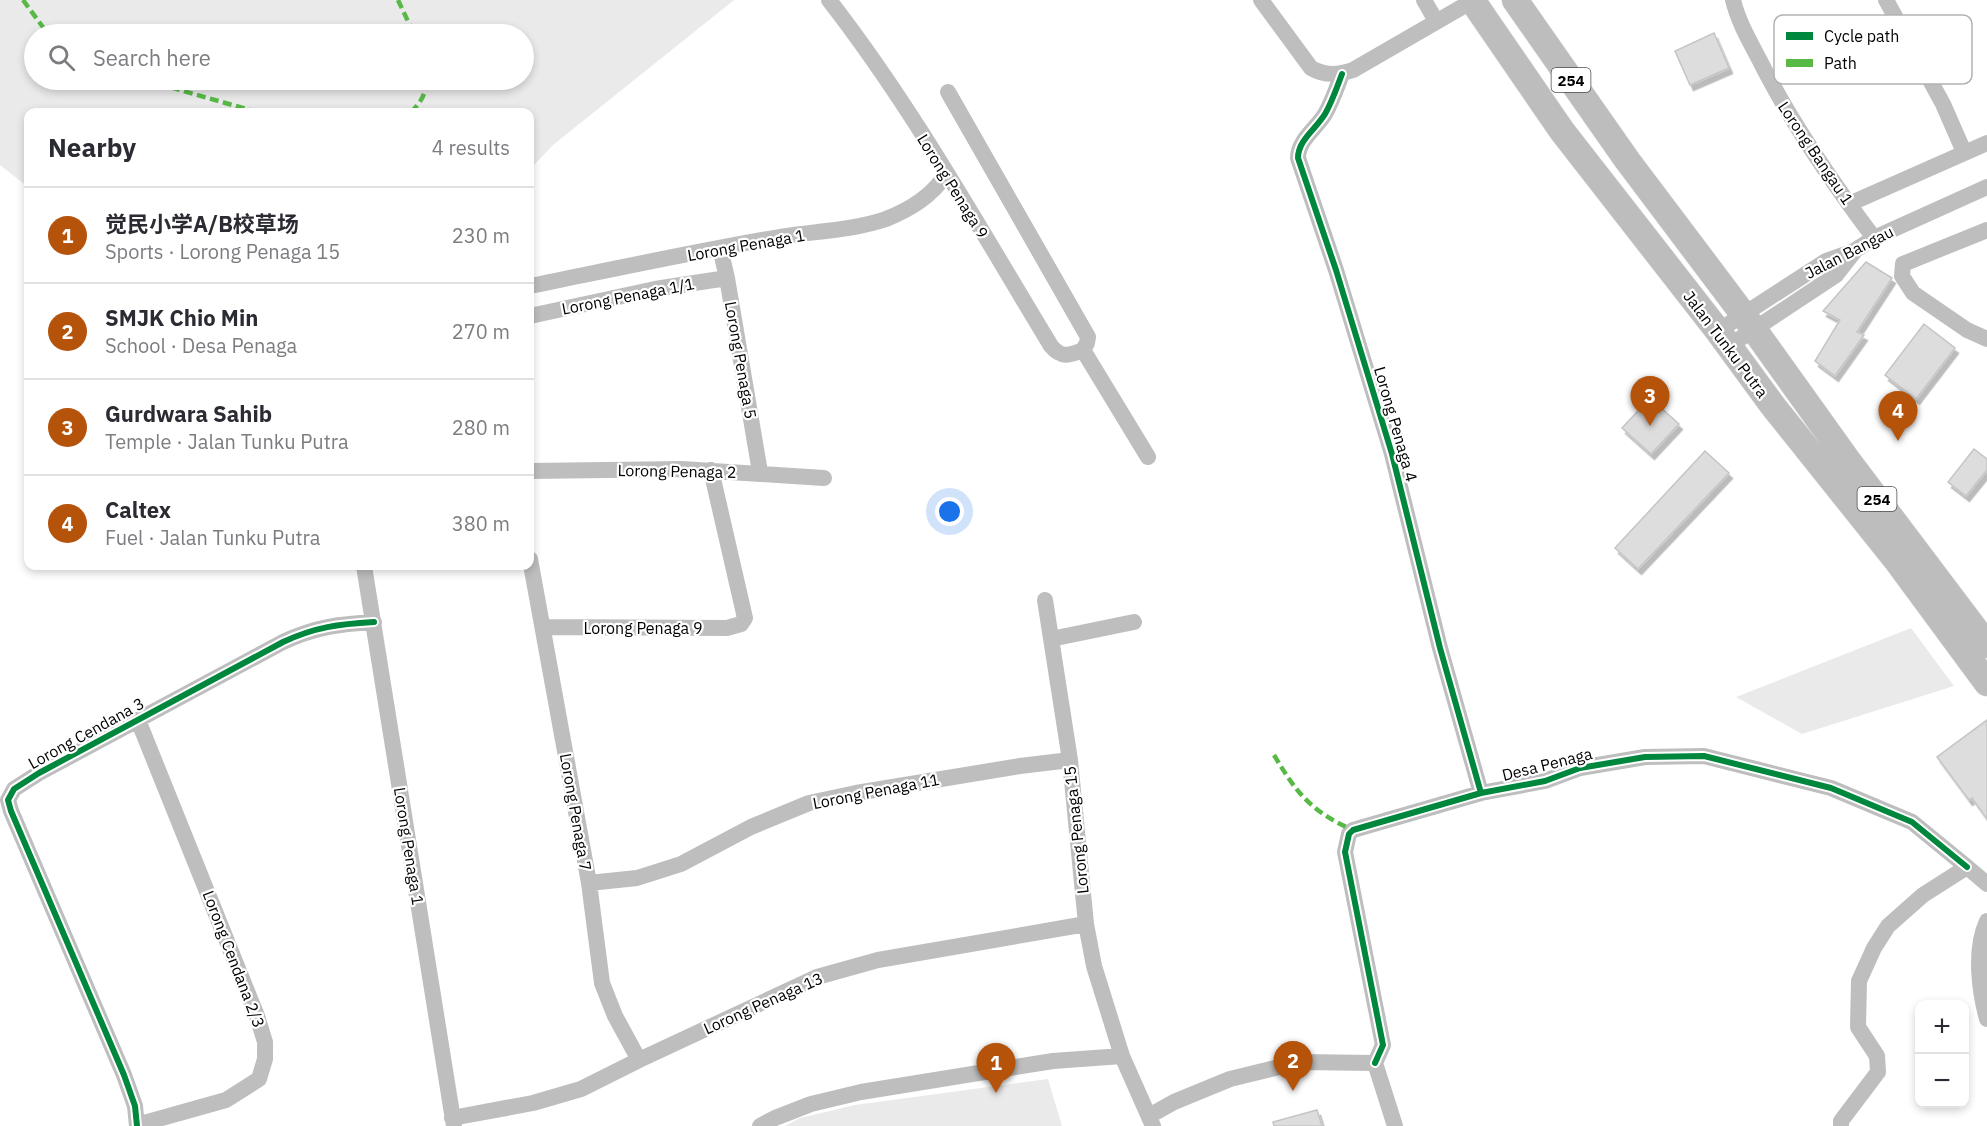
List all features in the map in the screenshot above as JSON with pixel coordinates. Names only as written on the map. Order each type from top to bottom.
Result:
[{"type":"main road","name":"Jalan Tunku Putra","points":[[1473,0],[1562,131],[1724,339],[1773,406],[1897,561],[1987,683]]},
{"type":"main road","name":"Jalan Tunku Putra","points":[[1515,0],[1627,160],[1987,645]]},
{"type":"street","name":"Lorong Penaga 9","points":[[828,0],[865,46],[947,173],[1051,346],[1062,355],[1085,343]]},
{"type":"street","points":[[1261,0],[1311,68],[1321,74],[1342,74],[1353,70],[1473,0]]},
{"type":"street","points":[[1424,0],[1436,21]]},
{"type":"street","name":"Lorong Bangau 1","points":[[1733,0],[1737,15],[1778,96],[1874,238]]},
{"type":"street","points":[[1886,0],[1894,15]]},
{"type":"street","name":"Lorong Penaga 4","points":[[1342,74],[1326,113],[1304,141],[1298,151],[1298,158],[1336,270],[1392,454],[1440,648],[1481,794]]},
{"type":"street","points":[[1932,84],[1964,152]]},
{"type":"street","points":[[948,92],[1149,458]]},
{"type":"street","points":[[1849,204],[1987,143]]},
{"type":"street","name":"Lorong Penaga 1","points":[[534,285],[772,238],[845,229],[886,219],[921,202],[938,187],[947,173]]},
{"type":"street","name":"Jalan Bangau","points":[[1724,339],[1748,322],[1769,297],[1826,261],[1854,251],[1874,238],[1987,187]]},
{"type":"street","points":[[1987,230],[1903,264],[1902,276],[1913,293],[1967,330],[1987,339]]},
{"type":"street","name":"Lorong Penaga 5","points":[[720,248],[760,472]]},
{"type":"street","points":[[1748,322],[1780,312],[1836,274],[1854,251]]},
{"type":"street","name":"Lorong Penaga 1/1","points":[[534,315],[655,289],[727,278]]},
{"type":"street","points":[[1726,291],[1740,300],[1769,297]]},
{"type":"street","points":[[1770,351],[1768,336],[1770,326],[1780,312]]},
{"type":"street","name":"Lorong Penaga 2","points":[[534,471],[682,469],[760,472],[824,478]]},
{"type":"street","name":"Lorong Penaga 9","points":[[543,627],[727,628],[741,624],[745,618],[711,470]]},
{"type":"street","name":"Lorong Penaga 1","points":[[365,570],[453,1122]]},
{"type":"street","name":"Lorong Penaga 7","points":[[532,570],[589,883],[602,983],[615,1016],[639,1060]]},
{"type":"street","name":"Lorong Penaga 15","points":[[1045,600],[1070,760],[1086,924],[1094,966],[1122,1056],[1151,1121]]},
{"type":"street","name":"Lorong Cendana 3","points":[[137,1126],[135,1106],[124,1075],[8,800],[14,789],[39,773],[243,662],[306,632],[341,623],[374,622]]},
{"type":"street","points":[[1051,639],[1134,622]]},
{"type":"street","name":"Lorong Cendana 2/3","points":[[137,1126],[226,1100],[241,1092],[259,1079],[265,1059],[266,1042],[138,720]]},
{"type":"street","name":"Desa Penaga","points":[[1375,1063],[1383,1046],[1345,852],[1349,834],[1353,830],[1481,794],[1545,781],[1580,768],[1645,757],[1704,756],[1831,788],[1912,822],[1987,884]]},
{"type":"street","name":"Lorong Penaga 11","points":[[589,883],[637,878],[681,864],[751,827],[809,803],[856,792],[1070,760]]},
{"type":"street","points":[[1841,1126],[1841,1121],[1878,1072],[1877,1056],[1858,1027],[1859,981],[1874,948],[1887,926],[1923,895],[1967,867]]},
{"type":"street","points":[[1987,921],[1979,963],[1981,998],[1987,1019]]},
{"type":"street","name":"Lorong Penaga 13","points":[[453,1122],[581,1089],[817,977],[878,960],[1086,924]]},
{"type":"street","points":[[760,1126],[811,1104],[861,1092],[1053,1062],[1122,1056]]},
{"type":"street","points":[[1151,1121],[1174,1102],[1230,1079],[1299,1062],[1375,1063],[1395,1126]]},
{"type":"shaded area","points":[[0,0],[734,0],[553,145],[534,165],[534,108],[24,108],[24,184],[0,165]]},
{"type":"shaded area","points":[[1911,628],[1954,686],[1802,734],[1736,697]]},
{"type":"shaded area","points":[[1048,1079],[1062,1126],[785,1126],[800,1118],[855,1105]]},
{"type":"building","points":[[1714,33],[1729,68],[1690,85],[1675,51]]},
{"type":"building","points":[[1866,262],[1892,278],[1857,332],[1864,335],[1835,376],[1815,361],[1840,320],[1823,311]]},
{"type":"building","points":[[1924,324],[1955,348],[1916,399],[1885,375]]},
{"type":"building","points":[[1650,398],[1679,424],[1651,454],[1622,428]]},
{"type":"building","points":[[1974,449],[1987,459],[1987,470],[1966,496],[1948,482]]},
{"type":"building","points":[[1705,451],[1729,473],[1638,569],[1615,548]]},
{"type":"building","points":[[1987,720],[1987,819],[1972,798],[1969,800],[1937,757]]},
{"type":"building","points":[[1317,1110],[1322,1126],[1274,1126],[1273,1122]]},
{"type":"marked path","points":[[23,0],[41,24]]},
{"type":"marked path","points":[[398,0],[409,24]]},
{"type":"marked path","points":[[180,90],[243,108]]},
{"type":"marked path","points":[[415,108],[425,90]]},
{"type":"marked path","points":[[1274,755],[1290,781],[1316,809],[1353,830]]},
{"type":"cycle path","points":[[1342,74],[1328,109],[1304,140],[1298,158],[1336,270],[1392,454],[1440,648],[1481,793]]},
{"type":"cycle path","points":[[137,1126],[135,1106],[124,1075],[8,800],[14,789],[39,773],[283,642],[327,627],[374,622]]},
{"type":"cycle path","points":[[1375,1063],[1383,1045],[1345,852],[1349,834],[1353,830],[1481,793],[1545,781],[1580,768],[1645,757],[1704,756],[1831,788],[1912,822],[1967,867]]},
{"type":"place","name":"Gurdwara Sahib","points":[[1650,426]]},
{"type":"place","name":"Caltex","points":[[1898,441]]},
{"type":"place","name":"SMJK Chio Min","points":[[1293,1091]]},
{"type":"place","name":"觉民小学A/B校草场","points":[[996,1093]]}]
